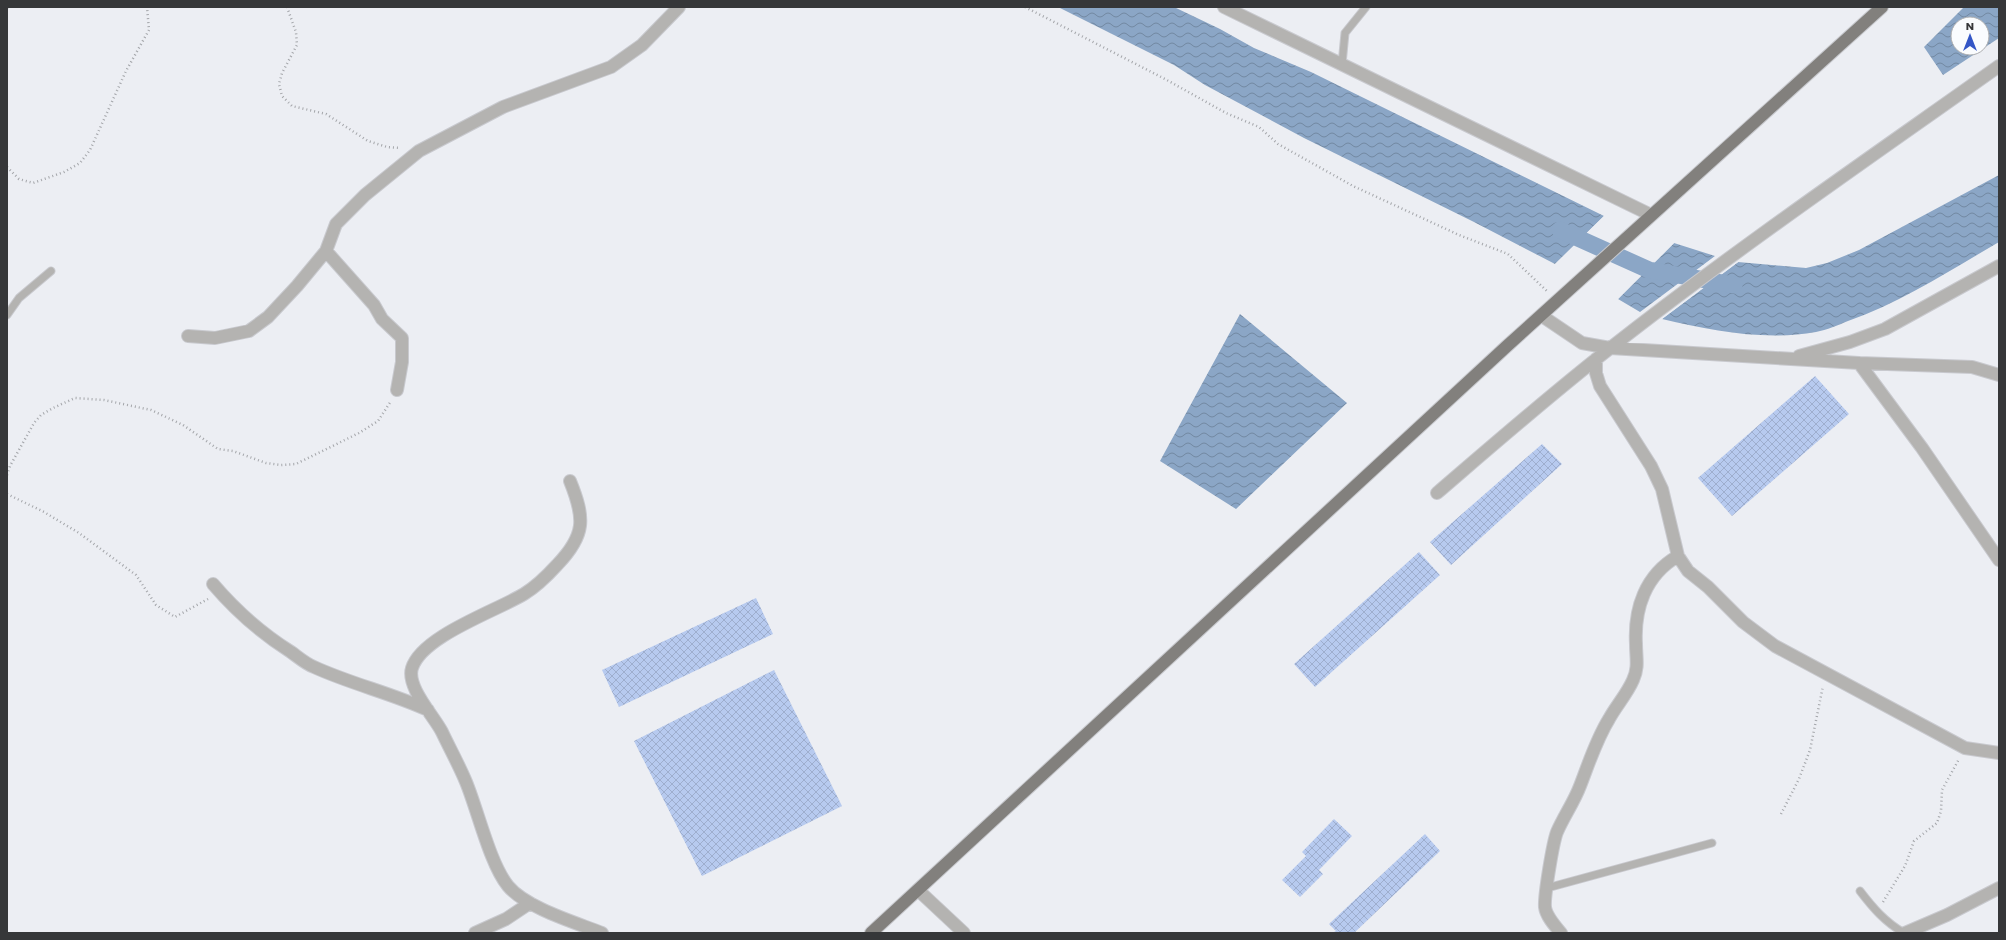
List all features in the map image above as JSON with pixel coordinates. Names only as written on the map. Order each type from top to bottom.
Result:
[{"type":"main road","points":[[871,933],[1651,215],[1882,7]]},
{"type":"street","points":[[188,336],[215,338],[249,330],[273,312],[298,286],[326,251],[336,224],[365,195],[419,151],[503,107],[610,67],[642,45],[679,7]]},
{"type":"street","points":[[1224,7],[1651,215]]},
{"type":"street","points":[[1437,493],[1610,348],[1741,249],[1999,66]]},
{"type":"street","points":[[326,251],[374,305],[382,319],[402,338],[402,362],[397,390]]},
{"type":"street","points":[[1790,359],[1850,342],[1885,329],[1999,266]]},
{"type":"street","points":[[1542,316],[1582,343],[1610,348],[1859,363],[1972,367],[1999,375]]},
{"type":"street","points":[[1596,359],[1596,373],[1600,386],[1651,466],[1662,489],[1678,556],[1688,571],[1713,592],[1743,622],[1775,646],[1965,748],[1999,752]]},
{"type":"street","points":[[1859,363],[1922,448],[1999,560]]},
{"type":"street","points":[[570,481],[580,506],[581,522],[579,532],[570,552],[545,578],[526,593],[436,639],[422,652],[412,668],[413,681],[420,698],[440,728],[466,782],[497,865],[508,886],[530,903],[602,933]]},
{"type":"street","points":[[1561,933],[1552,922],[1545,908],[1546,888],[1556,834],[1580,787],[1594,748],[1609,718],[1633,680],[1638,666],[1636,626],[1640,602],[1650,583],[1668,562],[1678,556]]},
{"type":"street","points":[[217,588],[234,608],[257,629],[312,667],[352,683],[403,699],[428,710]]},
{"type":"street","points":[[1905,933],[1947,915],[1999,888]]},
{"type":"street","points":[[918,890],[964,933]]},
{"type":"street","points":[[475,933],[506,919],[530,903]]},
{"type":"lane","points":[[1342,64],[1345,33],[1366,7]]},
{"type":"lane","points":[[7,315],[19,298],[51,271]]},
{"type":"lane","points":[[1546,888],[1712,843]]},
{"type":"lane","points":[[1860,891],[1876,912],[1892,926],[1905,933]]},
{"type":"path","points":[[7,167],[19,179],[32,182],[64,172],[80,163],[90,150],[126,71],[149,30],[147,7]]},
{"type":"path","points":[[287,7],[296,32],[297,45],[282,73],[279,84],[282,96],[292,106],[326,114],[368,141],[387,147],[406,148]]},
{"type":"path","points":[[1025,7],[1165,79],[1226,113],[1260,127],[1278,144],[1353,186],[1459,235],[1508,254],[1529,272],[1558,302]]},
{"type":"path","points":[[7,475],[10,466],[34,423],[41,415],[75,398],[104,400],[150,410],[183,425],[218,450],[233,451],[266,463],[281,465],[296,464],[378,421],[385,413],[397,390]]},
{"type":"path","points":[[7,494],[44,512],[73,529],[124,566],[136,575],[156,605],[175,617],[217,588]]},
{"type":"path","points":[[1781,814],[1799,779],[1810,750],[1825,674]]},
{"type":"path","points":[[1876,912],[1905,866],[1914,841],[1937,823],[1942,790],[1965,748]]},
{"type":"water","points":[[1058,7],[1174,7],[1220,29],[1254,48],[1311,72],[1604,216],[1555,264],[1304,138],[1205,85],[1174,65]]},
{"type":"water","points":[[1964,7],[1999,7],[1999,38],[1990,44],[1990,16],[1955,16]]},
{"type":"water","points":[[1950,21],[1950,56],[1972,56],[1943,75],[1924,47]]},
{"type":"water","points":[[1999,175],[1999,242],[1887,305],[1820,331],[1797,335],[1758,335],[1720,331],[1662,319],[1738,262],[1806,268],[1827,263],[1859,250]]},
{"type":"water","points":[[1674,243],[1715,256],[1640,312],[1618,299]]},
{"type":"water","points":[[1240,314],[1347,403],[1236,509],[1160,461]]},
{"type":"pier","points":[[1606,214],[1557,265],[1554,265]]},
{"type":"pier","points":[[1673,241],[1676,241],[1617,300],[1617,298]]},
{"type":"pier","points":[[1717,255],[1642,314],[1639,314]]},
{"type":"pier","points":[[1741,260],[1661,320],[1661,318],[1737,261]]},
{"type":"building","points":[[1815,376],[1849,414],[1732,516],[1698,478]]},
{"type":"building","points":[[1542,444],[1562,464],[1451,565],[1430,542]]},
{"type":"building","points":[[1419,552],[1440,575],[1315,687],[1294,664]]},
{"type":"building","points":[[756,598],[773,634],[619,707],[602,670]]},
{"type":"building","points":[[774,670],[842,806],[702,876],[634,741]]},
{"type":"building","points":[[1334,819],[1352,836],[1319,870],[1323,874],[1300,897],[1282,880],[1306,856],[1302,852]]},
{"type":"building","points":[[1425,834],[1440,851],[1354,933],[1332,933],[1336,931],[1329,924]]},
{"type":"waterway","points":[[1560,230],[1649,270],[1734,285]]}]
